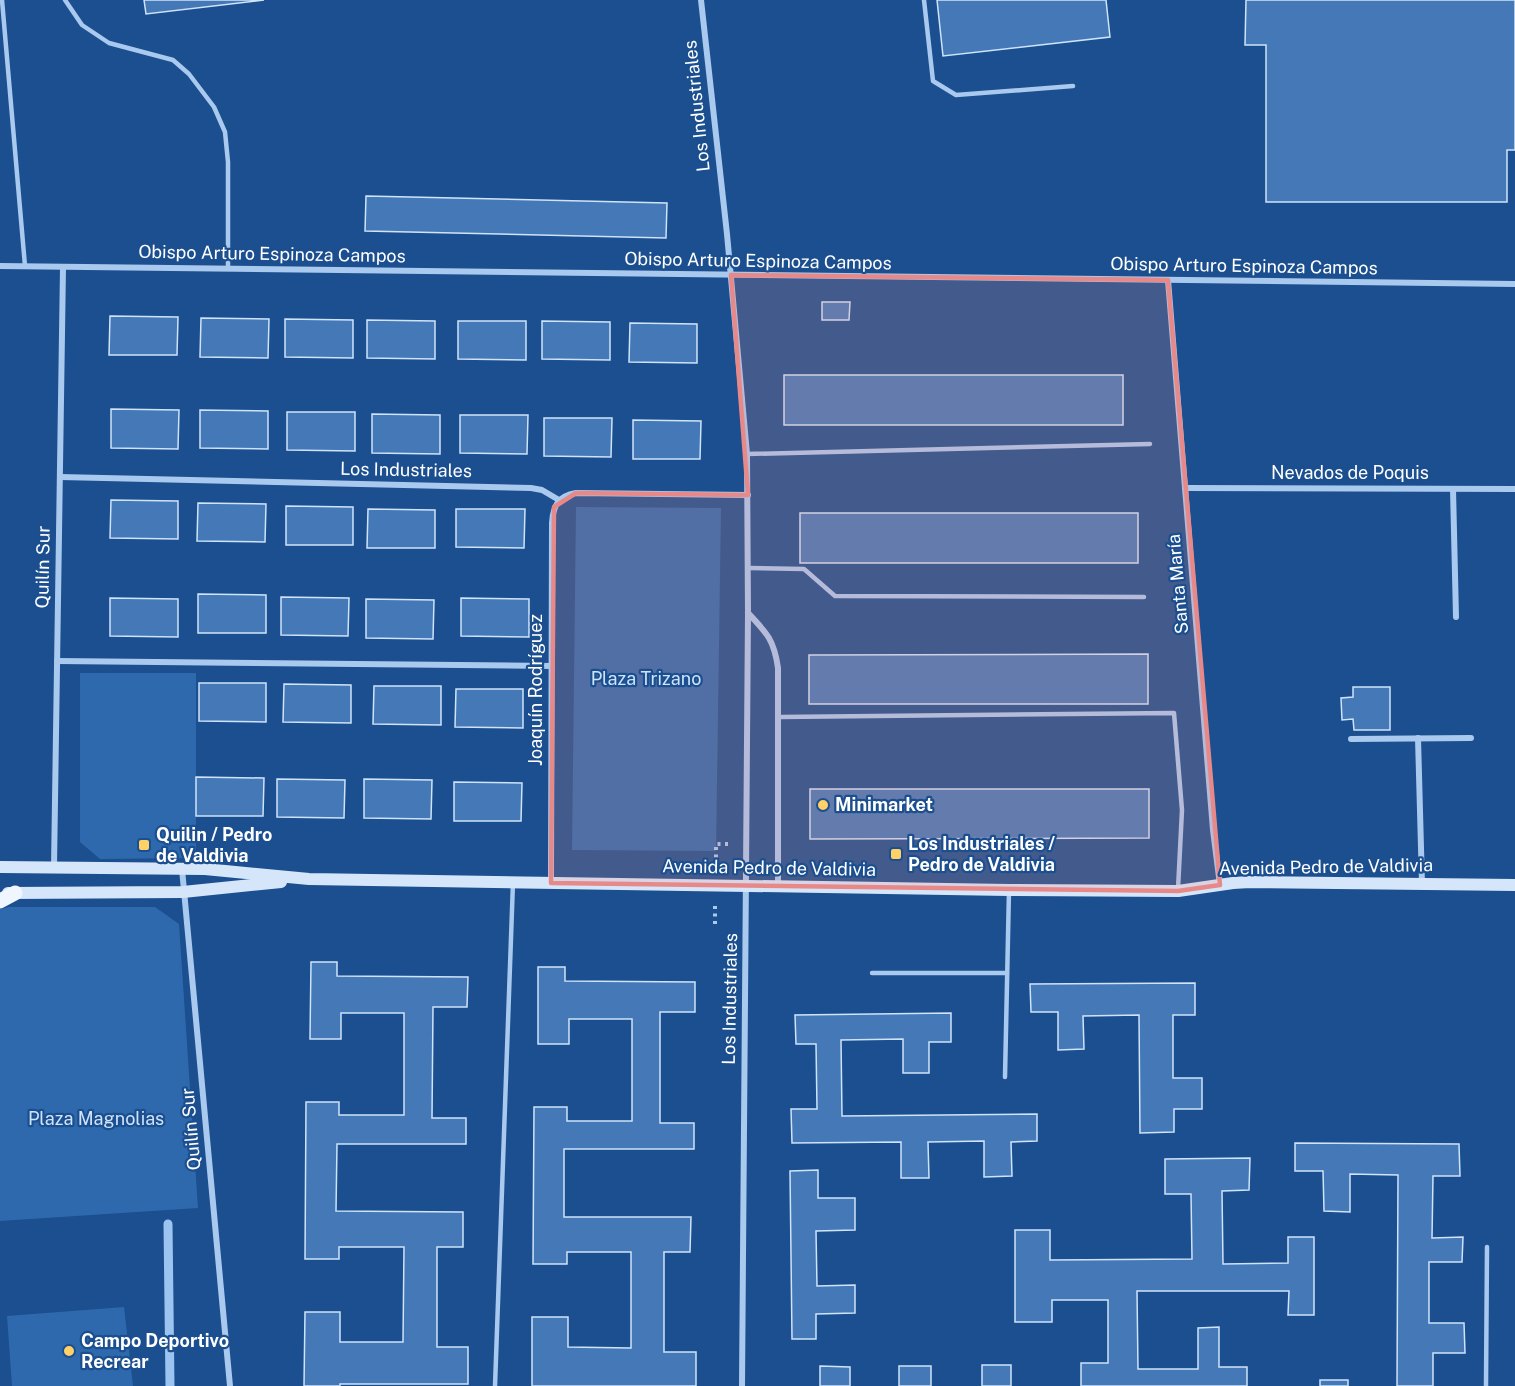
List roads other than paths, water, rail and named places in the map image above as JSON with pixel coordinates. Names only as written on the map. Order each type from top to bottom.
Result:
[{"type":"main road","name":"Avenida Pedro de Valdivia","points":[[0,867],[205,869],[309,879],[1009,890],[1178,891],[1250,882],[1515,885]]},
{"type":"main road","name":"Avenida Pedro de Valdivia","points":[[7,893],[183,892],[309,879]]},
{"type":"main road","points":[[0,900],[7,893]]},
{"type":"street","name":"Los Industriales","points":[[700,0],[731,275],[747,454],[748,613],[742,1386]]},
{"type":"street","name":"Obispo Arturo Espinoza Campos","points":[[0,266],[1515,284]]},
{"type":"street","name":"Quilín Sur","points":[[54,867],[63,267]]},
{"type":"street","name":"Santa María","points":[[1168,280],[1213,830],[1220,885]]},
{"type":"street","name":"Los Industriales","points":[[60,477],[531,488],[542,490],[559,500]]},
{"type":"street","name":"Nevados de Poquis","points":[[1185,488],[1515,489]]},
{"type":"street","points":[[1453,489],[1455,617]]},
{"type":"street","points":[[559,500],[576,493],[748,495]]},
{"type":"street","name":"Joaquín Rodríguez","points":[[551,883],[552,523],[554,507],[559,500]]},
{"type":"street","points":[[748,613],[769,636],[776,652],[778,668],[780,717],[778,886]]},
{"type":"street","points":[[57,661],[552,666]]},
{"type":"street","points":[[1418,738],[1422,884]]},
{"type":"street","points":[[1351,739],[1471,738]]},
{"type":"street","name":"Quilín Sur","points":[[182,869],[230,1386]]},
{"type":"lane","points":[[2,0],[25,266]]},
{"type":"lane","points":[[65,0],[82,25],[109,43],[173,60],[189,74],[214,106],[225,132],[228,162],[228,268]]},
{"type":"lane","points":[[924,0],[933,81],[956,95],[1073,86]]},
{"type":"lane","points":[[747,454],[1150,444]]},
{"type":"lane","points":[[748,568],[804,569],[835,596],[1144,597]]},
{"type":"lane","points":[[780,717],[1173,713],[1182,810],[1178,891]]},
{"type":"lane","points":[[495,1386],[513,882]]},
{"type":"lane","points":[[1005,1077],[1009,890]]},
{"type":"lane","points":[[872,973],[1006,973]]},
{"type":"lane","points":[[1486,1386],[1487,1247]]},
{"type":"waterway","points":[[168,1224],[170,1386]]},
{"type":"place","name":"Minimarket","points":[[823,805]]},
{"type":"place","name":"Quilin / Pedro de Valdivia","points":[[144,845]]},
{"type":"place","name":"Los Industriales / Pedro de Valdivia","points":[[896,854]]},
{"type":"place","name":"Campo Deportivo Recrear","points":[[69,1351]]},
{"type":"park label","name":"Plaza Trizano","points":[[646,679]]},
{"type":"park label","name":"Plaza Magnolias","points":[[96,1119]]}]
